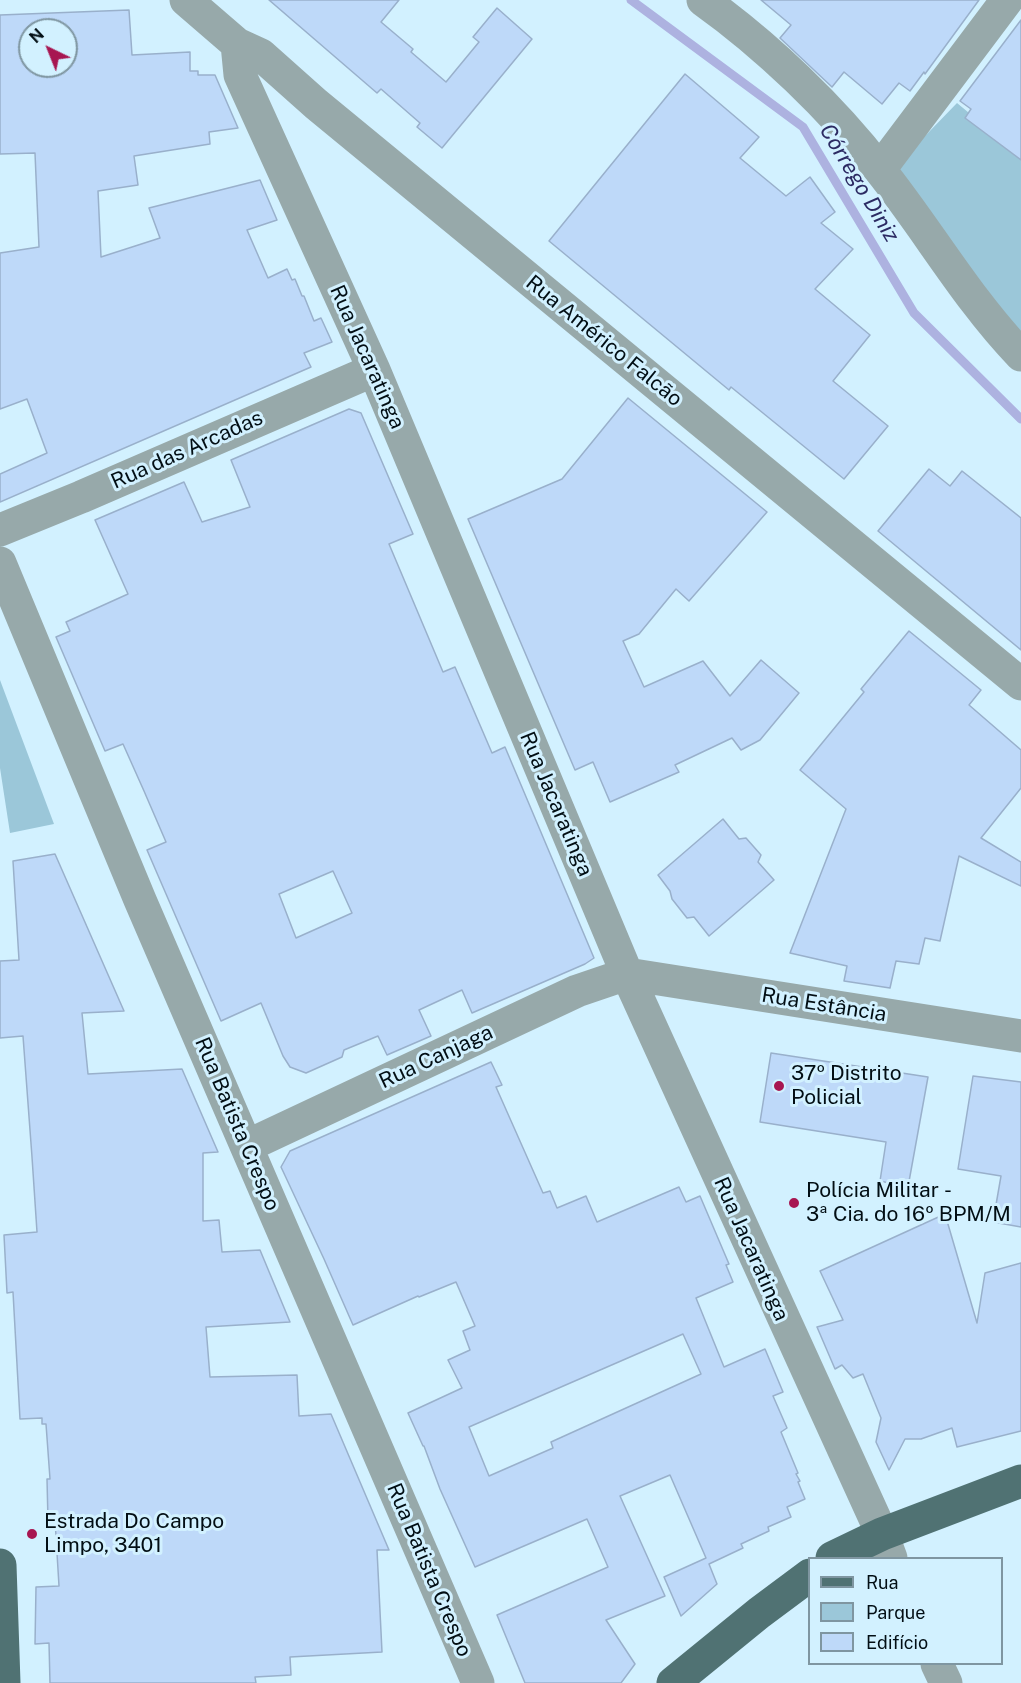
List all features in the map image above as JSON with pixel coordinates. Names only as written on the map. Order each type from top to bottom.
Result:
[{"type":"main road","points":[[836,1557],[886,1546],[1021,1481]]},
{"type":"main road","points":[[0,1565],[4,1683]]},
{"type":"main road","points":[[673,1683],[808,1577]]},
{"type":"main road","points":[[686,1683],[704,1657]]},
{"type":"street","name":"Rua Américo Falcão","points":[[186,0],[237,44],[261,55],[316,104],[1021,684]]},
{"type":"street","points":[[880,169],[1007,0]]},
{"type":"street","points":[[708,2],[795,78],[837,120],[880,169],[980,307],[1021,353]]},
{"type":"street","name":"Rua Jacaratinga","points":[[237,44],[240,75],[374,369],[627,974],[886,1546]]},
{"type":"street","name":"Rua das Arcadas","points":[[0,530],[374,369]]},
{"type":"street","name":"Rua Batista Crespo","points":[[0,563],[140,900],[478,1683]]},
{"type":"street","name":"Rua Estância","points":[[627,974],[1021,1036]]},
{"type":"street","name":"Rua Canjaga","points":[[247,1146],[577,992],[627,974]]},
{"type":"street","points":[[937,1665],[946,1683]]},
{"type":"green space","points":[[957,103],[1021,156],[1021,331],[1013,340],[893,169]]},
{"type":"green space","points":[[0,680],[54,824],[10,833],[0,768]]},
{"type":"building","points":[[269,0],[399,0],[381,22],[413,49],[411,52],[446,82],[479,42],[473,37],[497,8],[532,39],[442,148],[417,127],[420,123],[381,89],[377,93]]},
{"type":"building","points":[[761,0],[979,0],[910,91],[899,83],[882,104],[844,72],[832,87],[780,38],[791,25]]},
{"type":"building","points":[[129,10],[132,55],[190,52],[190,71],[198,71],[198,75],[215,75],[238,128],[209,132],[210,144],[134,156],[138,185],[98,191],[101,257],[160,238],[149,208],[260,180],[277,220],[247,230],[268,278],[287,269],[304,296],[314,321],[321,318],[332,342],[304,353],[311,367],[0,502],[0,474],[47,453],[27,399],[0,409],[0,253],[39,247],[35,153],[0,154],[0,15]]},
{"type":"building","points":[[1021,20],[1021,160],[965,118],[971,109],[960,101]]},
{"type":"building","points":[[685,74],[759,137],[740,158],[786,196],[810,177],[835,212],[821,223],[853,249],[815,289],[870,335],[833,381],[888,426],[844,479],[731,387],[729,390],[549,241]]},
{"type":"building","points":[[628,398],[767,512],[689,601],[676,589],[639,634],[623,641],[644,687],[703,661],[730,696],[761,660],[799,693],[760,740],[741,750],[732,738],[675,765],[679,772],[610,802],[593,762],[575,770],[468,519],[562,479]]},
{"type":"building","points":[[349,409],[361,413],[413,534],[389,544],[443,672],[455,667],[492,753],[505,747],[594,958],[472,1013],[462,990],[419,1010],[431,1036],[387,1055],[378,1036],[344,1050],[342,1057],[306,1073],[290,1067],[283,1056],[261,1003],[221,1021],[147,850],[166,842],[123,744],[105,751],[56,637],[70,631],[66,622],[128,594],[95,520],[184,482],[202,522],[250,507],[231,460]],"holes":[[[333,871],[352,913],[296,938],[279,894]]]},
{"type":"building","points":[[929,469],[950,486],[962,471],[1021,518],[1021,650],[878,531]]},
{"type":"building","points":[[909,631],[981,690],[969,705],[1021,750],[1021,788],[981,838],[1021,862],[1021,886],[959,856],[940,941],[925,938],[919,964],[896,961],[890,988],[844,981],[847,966],[790,953],[846,809],[800,770],[864,692],[861,689]]},
{"type":"building","points":[[723,819],[739,839],[746,838],[761,855],[758,862],[774,880],[709,936],[694,917],[687,918],[672,899],[670,891],[658,875]]},
{"type":"building","points":[[55,854],[124,1011],[82,1013],[88,1074],[182,1069],[218,1152],[203,1153],[203,1221],[219,1220],[222,1252],[260,1250],[290,1322],[206,1327],[210,1377],[297,1375],[299,1416],[331,1414],[389,1550],[377,1550],[382,1652],[290,1657],[291,1675],[255,1677],[256,1683],[50,1683],[49,1643],[35,1644],[36,1587],[59,1586],[55,1520],[48,1521],[47,1479],[50,1479],[46,1424],[42,1424],[42,1418],[20,1419],[13,1292],[7,1293],[4,1235],[37,1232],[32,1157],[23,1036],[0,1038],[0,961],[19,960],[13,861]]},
{"type":"building","points":[[771,1053],[928,1077],[908,1187],[880,1181],[886,1142],[760,1122]]},
{"type":"building","points":[[491,1062],[502,1085],[496,1087],[543,1193],[550,1191],[557,1208],[586,1196],[597,1222],[679,1187],[686,1202],[700,1196],[729,1264],[726,1265],[733,1282],[696,1298],[724,1367],[765,1349],[783,1392],[773,1396],[787,1428],[781,1432],[798,1473],[796,1474],[800,1481],[798,1482],[805,1499],[787,1507],[791,1517],[768,1527],[769,1531],[741,1544],[743,1548],[709,1564],[717,1584],[681,1616],[664,1577],[706,1558],[670,1475],[620,1496],[665,1596],[606,1620],[635,1664],[621,1683],[525,1683],[497,1615],[608,1567],[587,1519],[475,1567],[408,1413],[462,1388],[448,1360],[470,1350],[463,1331],[475,1326],[456,1282],[353,1325],[281,1167],[290,1151]],"holes":[[[683,1334],[701,1374],[551,1442],[553,1448],[489,1476],[469,1427]]]},
{"type":"building","points":[[973,1076],[1021,1082],[1021,1227],[993,1222],[1001,1176],[958,1169]]},
{"type":"building","points":[[945,1214],[977,1323],[985,1273],[1021,1263],[1021,1431],[957,1447],[952,1428],[921,1439],[905,1439],[889,1470],[876,1442],[881,1418],[863,1374],[853,1378],[842,1365],[835,1369],[817,1327],[843,1320],[820,1271]]},
{"type":"waterway","name":"Córrego Diniz","points":[[631,0],[803,127],[914,313],[1021,419]]},
{"type":"place","name":"37º Distrito Policial","points":[[779,1086]]},
{"type":"place","name":"Polícia Militar - 3ª Cia. do 16º BPM/M","points":[[794,1203]]},
{"type":"place","name":"Estrada Do Campo Limpo, 3401","points":[[32,1534]]}]
